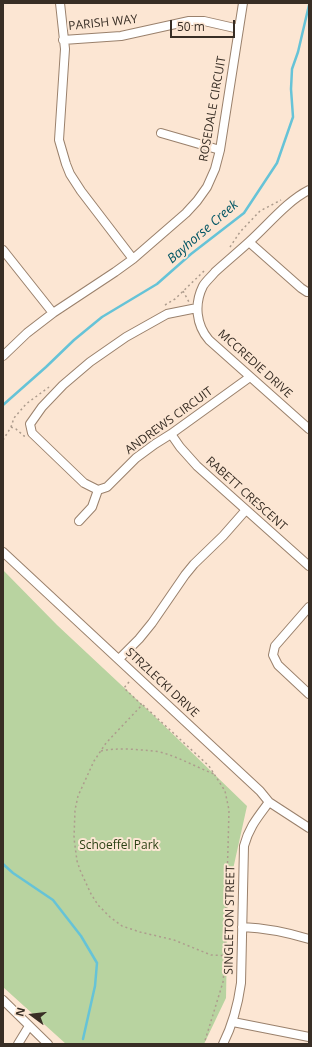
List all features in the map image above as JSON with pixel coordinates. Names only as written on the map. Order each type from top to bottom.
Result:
[{"type":"street","points":[[60,3],[65,49],[59,140],[70,174],[81,191],[133,259]]},
{"type":"street","name":"ROSEDALE CIRCUIT","points":[[3,356],[22,338],[53,313],[116,272],[133,259],[186,213],[207,187],[215,169],[220,150],[243,3]]},
{"type":"street","name":"PARISH WAY","points":[[63,40],[121,36],[189,21],[204,21],[239,29]]},
{"type":"street","points":[[161,133],[220,150]]},
{"type":"street","name":"MCCREDIE DRIVE","points":[[309,190],[294,199],[204,283],[200,292],[197,308],[200,326],[204,334],[309,429]]},
{"type":"street","points":[[249,242],[301,288],[309,292]]},
{"type":"street","points":[[3,250],[53,313]]},
{"type":"street","points":[[79,521],[92,507],[98,490],[84,483],[32,433],[30,424],[42,407],[63,385],[90,362],[126,337],[167,314],[197,308]]},
{"type":"street","name":"ANDREWS CIRCUIT","points":[[98,490],[107,487],[136,458],[250,377]]},
{"type":"street","name":"RABETT CRESCENT","points":[[171,434],[185,454],[245,510],[309,566]]},
{"type":"street","points":[[119,659],[139,639],[152,623],[184,575],[223,536],[245,510]]},
{"type":"street","name":"STRZLECKI DRIVE","points":[[3,552],[260,791],[269,802],[309,828]]},
{"type":"street","points":[[309,607],[275,646],[273,655],[278,665],[309,694]]},
{"type":"street","name":"SINGLETON STREET","points":[[223,1044],[233,1022],[241,983],[244,846],[246,836],[250,828],[269,802]]},
{"type":"street","points":[[242,927],[276,930],[309,939]]},
{"type":"street","points":[[3,1000],[48,1044]]},
{"type":"street","points":[[233,1022],[309,1037]]},
{"type":"street","points":[[18,1044],[29,1026]]},
{"type":"path","points":[[225,251],[231,246],[240,232],[260,212],[279,200],[294,199]]},
{"type":"path","points":[[162,308],[175,299],[206,269]]},
{"type":"path","points":[[183,291],[189,303]]},
{"type":"path","points":[[3,440],[14,418],[26,404],[49,386]]},
{"type":"path","points":[[10,427],[16,429],[24,436],[32,433]]},
{"type":"path","points":[[135,675],[124,688],[209,766],[222,784],[229,810],[223,982],[204,1044]]},
{"type":"path","points":[[142,704],[106,743],[94,761],[78,796],[75,810],[74,838],[80,870],[90,894],[98,905],[122,926],[174,940],[211,955],[241,956]]},
{"type":"path","points":[[101,751],[108,749],[125,749],[145,750],[160,753],[178,758],[214,774]]},
{"type":"green space","name":"Schoeffel Park","points":[[3,570],[57,625],[247,806],[228,892],[226,998],[204,1044],[66,1044],[3,987]]},
{"type":"waterway","name":"Bayhorse Creek","points":[[3,405],[74,340],[102,317],[157,284],[191,254],[244,213],[277,163],[293,117],[291,89],[292,69],[298,52],[309,5]]},
{"type":"waterway","name":"Bayhorse Creek","points":[[3,864],[13,873],[53,900],[81,936],[97,963],[95,986],[83,1039]]}]
